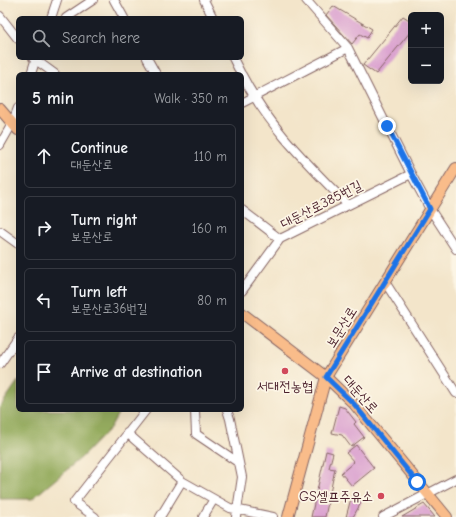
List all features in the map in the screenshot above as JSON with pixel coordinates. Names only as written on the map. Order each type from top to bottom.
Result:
[{"type":"main road","points":[[0,109],[15,127]]},
{"type":"main road","name":"보문산로","points":[[288,517],[326,377],[456,168]]},
{"type":"main road","name":"대둔산로","points":[[244,315],[326,377],[354,404],[447,517]]},
{"type":"street","points":[[52,16],[57,0]]},
{"type":"street","points":[[69,16],[93,0]]},
{"type":"street","points":[[114,0],[123,16]]},
{"type":"street","points":[[204,0],[212,16]]},
{"type":"street","points":[[306,0],[348,48],[410,174],[430,209],[456,249]]},
{"type":"street","points":[[0,16],[16,36]]},
{"type":"street","points":[[244,102],[348,48]]},
{"type":"street","points":[[31,72],[35,60]]},
{"type":"street","points":[[36,60],[52,72]]},
{"type":"street","points":[[148,60],[155,72]]},
{"type":"street","points":[[234,60],[240,72]]},
{"type":"street","points":[[244,79],[254,98],[286,141],[348,205]]},
{"type":"street","points":[[0,145],[15,127]]},
{"type":"street","name":"대둔산로385번길","points":[[244,288],[280,239],[410,174]]},
{"type":"street","points":[[244,212],[280,239]]},
{"type":"street","points":[[0,231],[16,243]]},
{"type":"street","points":[[385,282],[456,393]]},
{"type":"street","points":[[0,364],[16,341]]},
{"type":"street","points":[[95,517],[74,502],[144,412]]},
{"type":"street","points":[[194,412],[196,434],[239,463]]},
{"type":"street","points":[[228,412],[242,477],[237,513]]},
{"type":"street","points":[[127,433],[182,481],[237,513],[273,517]]},
{"type":"street","points":[[383,517],[426,493],[456,479]]},
{"type":"street","points":[[160,517],[182,481]]},
{"type":"street","points":[[203,517],[214,499]]},
{"type":"green space","points":[[16,384],[16,412],[119,412],[110,428],[82,457],[32,499],[0,499],[0,407]]},
{"type":"building","points":[[333,6],[372,29],[367,38],[360,34],[352,44],[326,15]]},
{"type":"building","points":[[403,16],[408,19],[408,35],[376,74],[363,65]]},
{"type":"building","points":[[339,406],[345,408],[356,422],[354,424],[364,437],[351,447],[342,435],[332,433]]},
{"type":"building","points":[[356,445],[374,468],[352,486],[341,473],[354,462],[346,453]]},
{"type":"building","points":[[326,451],[333,453],[329,468],[335,469],[325,517],[311,517]]},
{"type":"building","points":[[355,492],[362,501],[353,517],[346,517],[350,502]]},
{"type":"building","points":[[424,504],[435,517],[402,517]]},
{"type":"place","name":"서대전농협","points":[[285,371]]},
{"type":"place","name":"GS셀프주유소","points":[[381,496]]},
{"type":"route","points":[[387,126],[410,174],[430,209],[326,377],[354,404],[417,482]]}]
